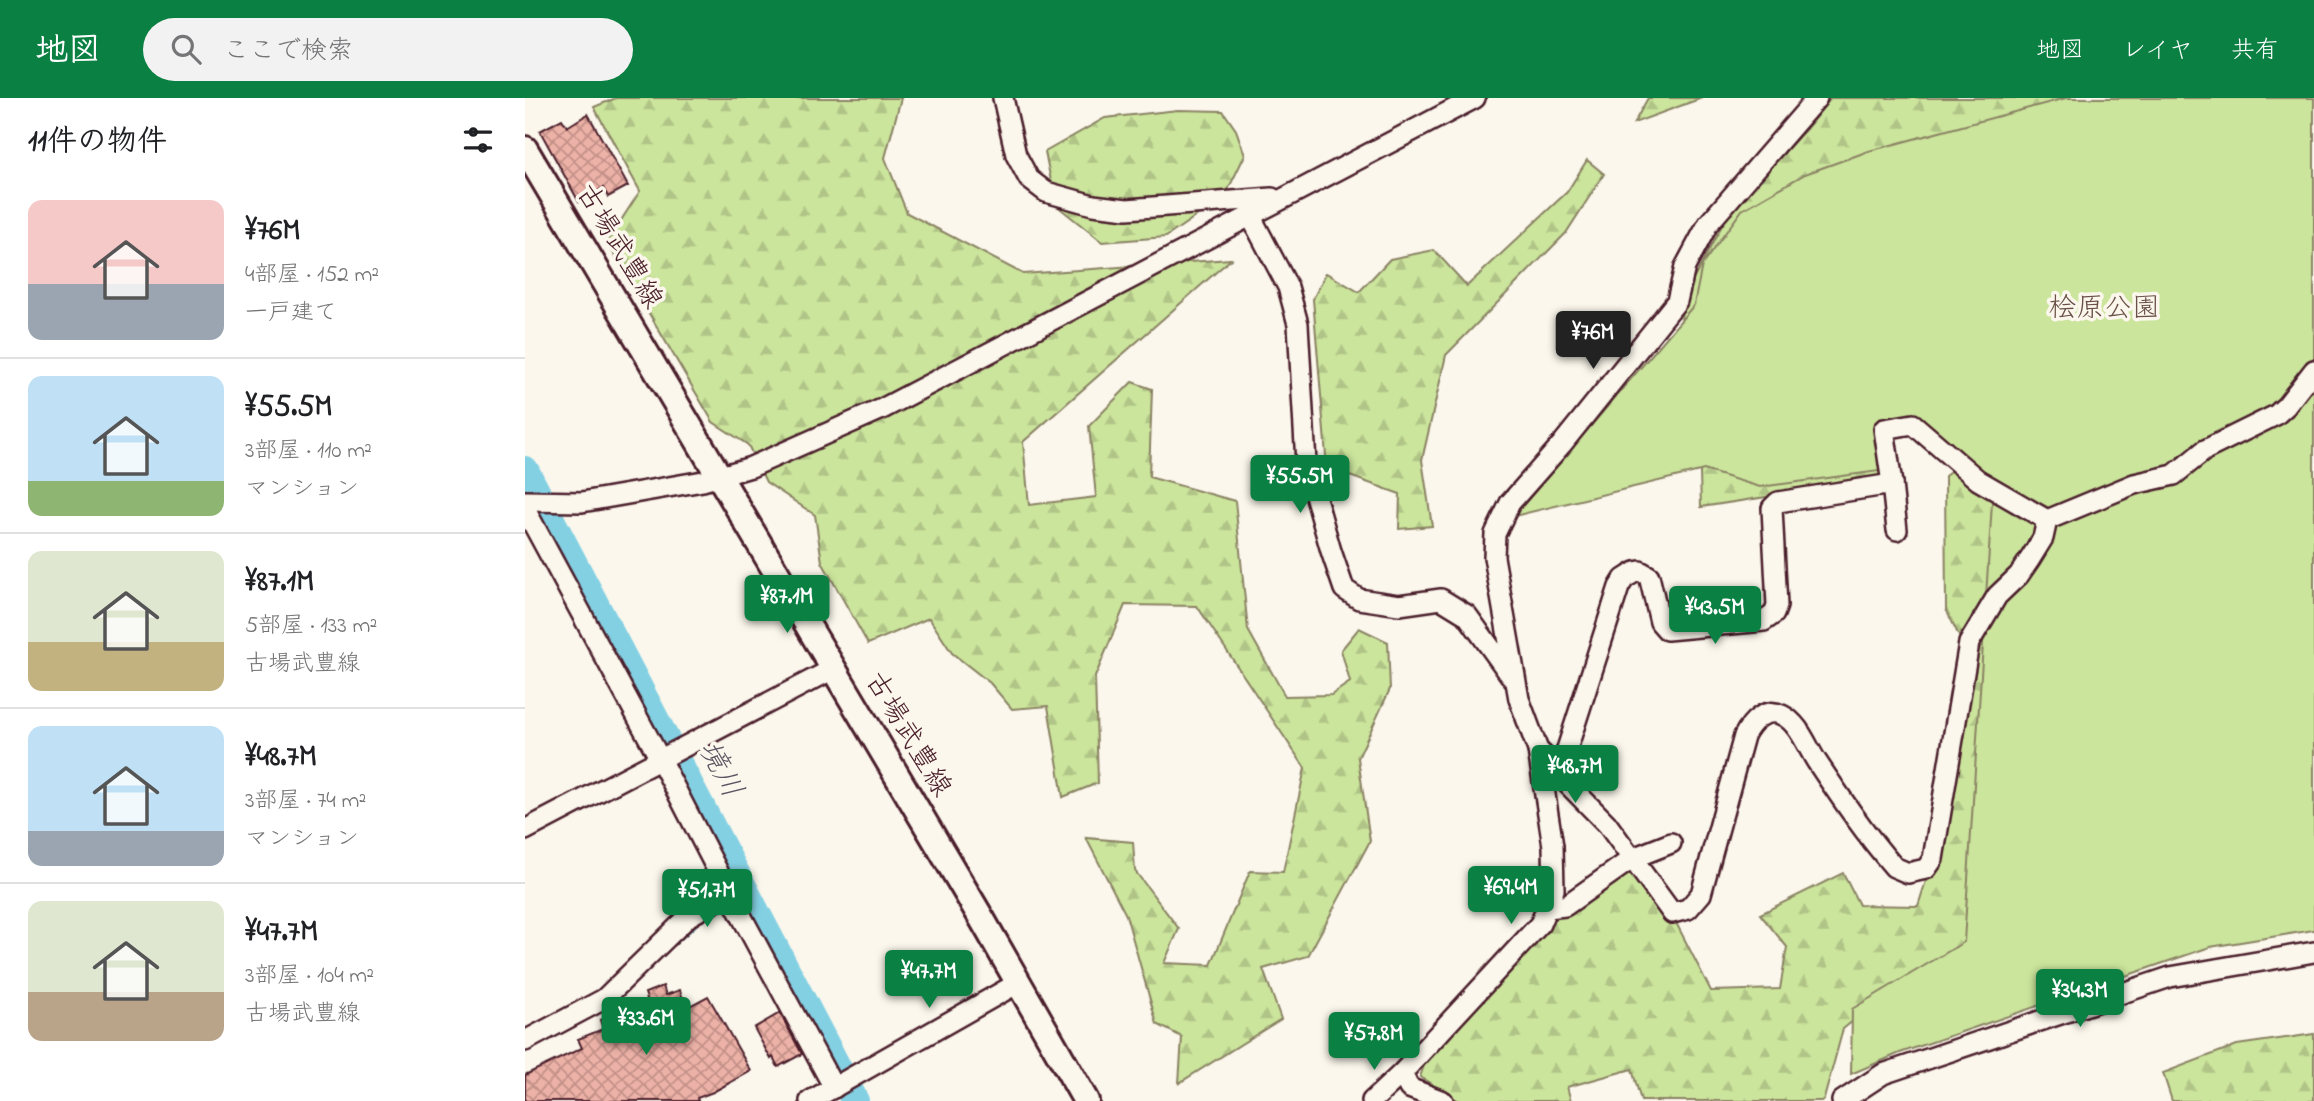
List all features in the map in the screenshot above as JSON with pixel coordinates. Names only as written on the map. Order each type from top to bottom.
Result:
[{"type":"main road","name":"古場武豊線","points":[[525,149],[1086,1101]]},
{"type":"street","points":[[1003,98],[1016,155],[1029,179],[1046,192],[1093,205],[1127,209],[1291,197]]},
{"type":"street","points":[[525,501],[582,502],[719,478],[751,467],[882,409],[1250,215],[1291,197],[1475,98]]},
{"type":"street","points":[[1372,1101],[1402,1073],[1540,924],[1554,890],[1555,869],[1538,750],[1519,699],[1494,557],[1495,534],[1510,503],[1562,444],[1677,300],[1685,267],[1708,224],[1817,98]]},
{"type":"street","points":[[1250,215],[1287,287],[1298,324],[1305,463],[1345,589],[1359,599],[1399,605],[1441,599],[1467,615],[1516,682]]},
{"type":"street","points":[[2047,520],[2134,484],[2173,475],[2205,450],[2276,415],[2314,370]]},
{"type":"street","points":[[1897,530],[1884,429],[1913,424],[1978,480],[2047,520]]},
{"type":"street","points":[[1547,811],[1555,800],[1619,587],[1624,579],[1640,571],[1649,576],[1660,622],[1667,630],[1764,621],[1774,614],[1777,606],[1773,504],[1892,484]]},
{"type":"street","points":[[525,509],[532,536],[661,759],[729,893],[835,1087]]},
{"type":"street","points":[[1538,750],[1607,824],[1672,913],[1688,909],[1695,902],[1707,877],[1717,828],[1728,802],[1744,736],[1750,724],[1771,713],[1781,714],[1792,722],[1816,762],[1894,867],[1908,873],[1926,869],[1933,859],[1969,643],[1997,596],[2031,559],[2043,538],[2047,520]]},
{"type":"street","points":[[525,830],[833,669]]},
{"type":"street","points":[[1548,908],[1565,906],[1577,900],[1633,858],[1671,843]]},
{"type":"street","points":[[525,1041],[604,999],[689,916],[729,893]]},
{"type":"street","points":[[1842,1101],[1883,1074],[2170,976],[2314,952]]},
{"type":"street","points":[[810,1101],[1018,983]]},
{"type":"street","points":[[1402,1073],[1409,1088],[1443,1101]]},
{"type":"green space","points":[[616,98],[901,98],[885,158],[907,213],[1023,274],[1231,259],[1023,442],[1029,505],[1096,497],[1089,426],[1132,382],[1152,389],[1149,477],[1235,501],[1248,630],[1285,696],[1331,695],[1350,682],[1341,650],[1359,628],[1388,642],[1390,689],[1358,758],[1370,841],[1308,956],[1263,969],[1281,1019],[1179,1083],[1182,1037],[1157,1024],[1126,915],[1086,838],[1133,842],[1135,871],[1179,929],[1164,963],[1211,965],[1250,871],[1283,872],[1305,768],[1197,606],[1125,605],[1095,677],[1098,783],[1063,797],[1048,706],[1012,709],[990,683],[952,653],[929,618],[868,644],[822,562],[815,515],[766,482],[748,445],[713,422],[607,242],[640,191],[594,107]]},
{"type":"green space","points":[[1648,98],[1702,98],[1634,123]]},
{"type":"green space","name":"桧原公園","points":[[1831,98],[2314,98],[2031,953],[1876,1002],[1843,1029],[1824,1099],[1821,1101],[1641,1101],[1632,1069],[1567,1087],[1571,1101],[1459,1101],[1420,1077],[1430,1048],[1552,908],[1644,860],[1711,991],[1780,989],[1787,947],[1760,914],[1843,873],[1859,905],[1918,906],[1942,830],[1970,659],[1946,609],[1945,476],[1965,461],[1915,419],[1881,424],[1883,479],[1701,507],[1699,438],[1677,413],[1682,301],[1730,210],[1806,129]]},
{"type":"green space","name":"桧原公園","points":[[2066,98],[2314,98],[2314,930],[2210,947],[1900,1053],[1851,1074],[1852,1009],[1964,942],[1993,487],[1913,424],[1885,429],[1887,470],[1760,487],[1704,470],[1514,516],[1694,305],[1702,265],[1742,210],[1805,174],[1869,151]]},
{"type":"green space","points":[[1178,110],[1223,111],[1236,130],[1245,155],[1225,196],[1166,237],[1102,242],[1056,205],[1045,152],[1105,118]]},
{"type":"green space","points":[[1587,160],[1604,174],[1566,233],[1446,355],[1422,460],[1432,526],[1399,529],[1400,494],[1327,468],[1313,299],[1326,273],[1359,292],[1390,259],[1434,250],[1467,286],[1567,192]]},
{"type":"green space","points":[[2314,1034],[2314,1101],[2172,1101],[2163,1073],[2237,1045]]},
{"type":"building","points":[[588,114],[628,186],[608,197],[603,188],[579,202],[540,131],[562,119],[567,127]]},
{"type":"building","points":[[663,986],[666,995],[680,990],[686,1008],[708,996],[751,1071],[697,1098],[698,1101],[525,1101],[525,1075],[582,1048],[578,1039],[603,1029],[600,1020],[648,1002],[645,993]]},
{"type":"building","points":[[780,1013],[802,1054],[778,1067],[754,1028]]},
{"type":"waterway","name":"境川","points":[[525,470],[855,1101]]},
{"type":"waterway","points":[[675,943],[698,922],[728,906]]}]
